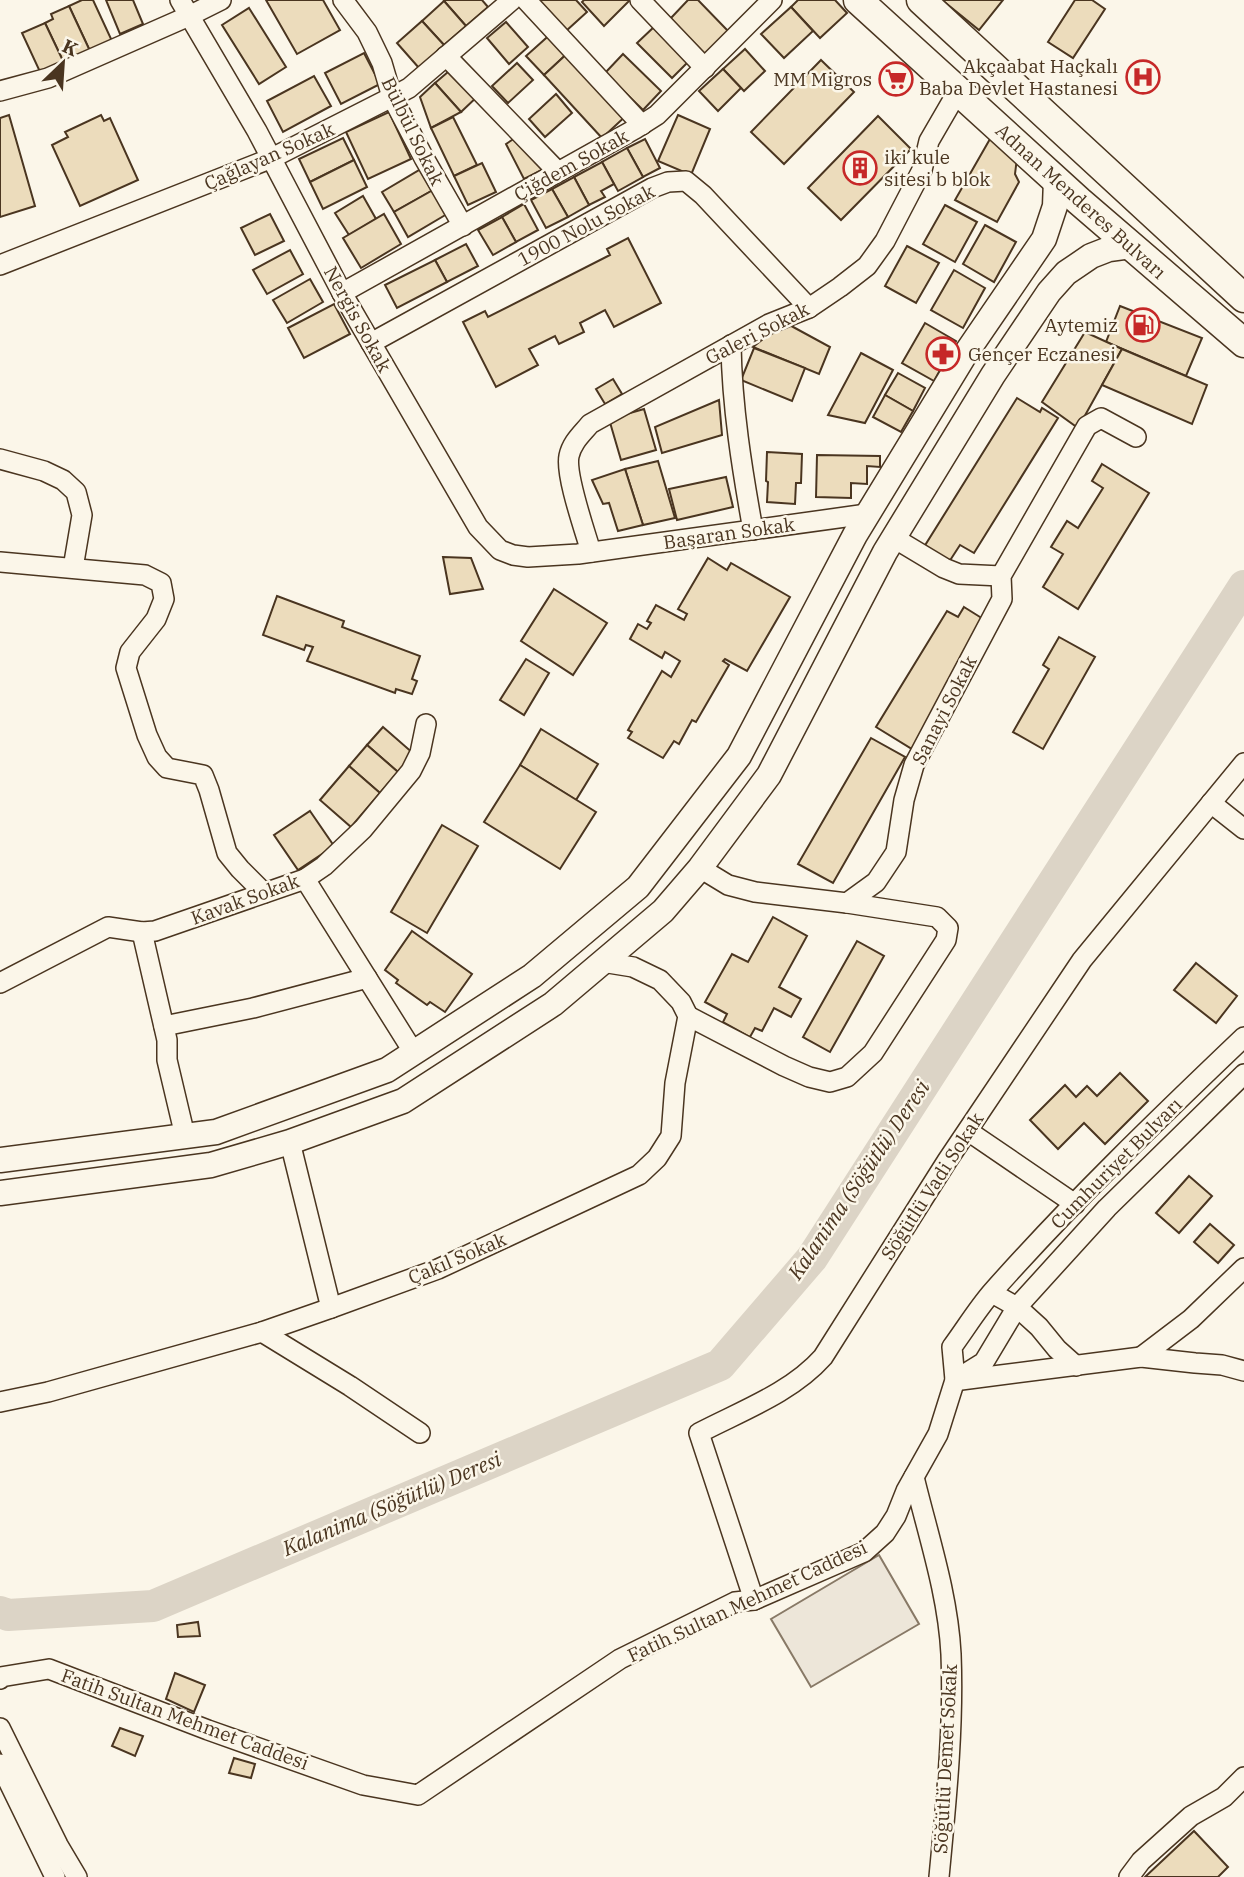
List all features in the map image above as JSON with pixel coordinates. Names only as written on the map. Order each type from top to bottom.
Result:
[{"type":"highway","name":"Adnan Menderes Bulvarı","points":[[858,0],[1056,180],[1244,343]]},
{"type":"highway","name":"Adnan Menderes Bulvarı","points":[[921,0],[1244,298]]},
{"type":"main road","points":[[0,1160],[216,1132],[387,1070],[532,976],[638,887],[739,756],[867,514],[964,356],[1044,239],[1055,206],[1056,180]]},
{"type":"main road","points":[[0,1193],[211,1165],[290,1142],[403,1101],[553,1004],[663,911],[700,868],[769,775],[894,538],[993,374],[1049,292],[1066,273],[1091,256],[1109,249],[1131,246]]},
{"type":"street","points":[[0,91],[48,78],[185,8],[221,0]]},
{"type":"street","name":"Bülbül Sokak","points":[[344,0],[367,32],[382,63],[392,97],[463,226]]},
{"type":"street","name":"Çağlayan Sokak","points":[[0,265],[272,158],[392,97],[409,88],[512,0]]},
{"type":"street","points":[[526,0],[642,125]]},
{"type":"street","points":[[640,0],[705,68]]},
{"type":"street","name":"Çiğdem Sokak","points":[[342,293],[657,115],[772,0]]},
{"type":"street","name":"Nergis Sokak","points":[[185,8],[272,158],[342,293],[478,527],[500,550],[513,555],[528,557],[591,552]]},
{"type":"street","points":[[446,56],[558,172]]},
{"type":"street","name":"Galeri Sokak","points":[[591,552],[570,476],[569,458],[574,443],[590,424],[769,324],[809,308],[867,266],[885,241],[922,170],[929,141],[958,91]]},
{"type":"street","name":"1900 Nolu Sokak","points":[[371,343],[652,188],[668,182],[686,181],[703,195],[809,308]]},
{"type":"street","points":[[731,345],[742,469],[753,530]]},
{"type":"street","name":"Sanayi Sokak","points":[[847,903],[876,882],[897,852],[904,800],[914,765],[1002,598],[1001,576],[1087,426],[1101,418],[1136,438]]},
{"type":"street","points":[[0,459],[44,471],[63,480],[76,492],[82,515],[73,568]]},
{"type":"street","name":"Başaran Sokak","points":[[591,552],[867,514]]},
{"type":"street","points":[[894,538],[959,575],[1001,576]]},
{"type":"street","points":[[0,562],[145,575],[161,583],[164,599],[156,619],[131,652],[126,668],[135,700],[147,735],[167,768],[203,775],[227,853],[264,893]]},
{"type":"street","name":"Kavak Sokak","points":[[0,984],[108,927],[155,931],[304,879],[324,866],[363,829],[411,771],[420,753],[426,724]]},
{"type":"street","name":"Söğütlü Vadi Sokak","points":[[754,1600],[699,1433],[783,1390],[809,1372],[823,1357],[968,1131],[1093,945],[1244,763]]},
{"type":"street","points":[[1211,803],[1244,829]]},
{"type":"street","points":[[602,962],[633,967],[660,980],[681,1002],[688,1016],[784,1066],[809,1077],[830,1082],[846,1077],[873,1053],[946,940],[948,928],[937,917],[755,892],[728,885],[700,868]]},
{"type":"street","points":[[304,879],[414,1053]]},
{"type":"street","points":[[142,932],[167,1040],[167,1060],[184,1136]]},
{"type":"street","points":[[164,1026],[253,1008],[367,978]]},
{"type":"street","name":"Çakıl Sokak","points":[[0,1402],[47,1392],[262,1332],[331,1308],[438,1269],[639,1175],[657,1158],[671,1136],[676,1083],[688,1016]]},
{"type":"street","name":"Cumhuriyet Bulvarı","points":[[1244,1037],[1075,1204],[992,1293],[953,1347],[955,1380],[984,1362],[1017,1307],[1107,1208],[1244,1074]]},
{"type":"street","points":[[968,1131],[1075,1204]]},
{"type":"street","points":[[290,1142],[331,1308]]},
{"type":"street","points":[[1142,1357],[1191,1318],[1244,1268]]},
{"type":"street","points":[[1224,1287],[1244,1289]]},
{"type":"street","points":[[992,1293],[1017,1307],[1076,1366]]},
{"type":"street","points":[[262,1332],[340,1379],[420,1433]]},
{"type":"street","points":[[955,1380],[1142,1357],[1222,1365],[1244,1371]]},
{"type":"street","name":"Fatih Sultan Mehmet Caddesi","points":[[0,1679],[48,1669],[363,1785],[418,1795],[620,1659],[735,1602],[754,1600],[864,1552],[885,1533],[896,1516],[906,1491],[938,1434],[955,1380]]},
{"type":"street","name":"Söğütlü Demet Sokak","points":[[914,1477],[942,1590],[951,1652],[951,1724],[939,1877]]},
{"type":"street","points":[[0,1728],[58,1845],[77,1877]]},
{"type":"street","points":[[0,1764],[55,1877]]},
{"type":"street","points":[[1129,1877],[1141,1861],[1191,1816],[1224,1797],[1244,1777]]},
{"type":"shaded area","points":[[879,1555],[919,1624],[811,1687],[771,1619]]},
{"type":"building","points":[[82,0],[93,0],[112,41],[90,51],[69,6]]},
{"type":"building","points":[[106,0],[133,0],[143,24],[120,34]]},
{"type":"building","points":[[266,0],[323,0],[340,30],[297,54]]},
{"type":"building","points":[[482,0],[488,7],[466,26],[444,1]]},
{"type":"building","points":[[537,0],[576,0],[587,12],[566,31]]},
{"type":"building","points":[[688,0],[698,0],[729,32],[706,55],[670,19]]},
{"type":"building","points":[[798,0],[835,0],[847,13],[820,38],[791,7]]},
{"type":"building","points":[[942,0],[1003,0],[979,30]]},
{"type":"building","points":[[1075,0],[1092,0],[1105,9],[1073,58],[1048,42]]},
{"type":"building","points":[[444,1],[466,26],[444,45],[422,21]]},
{"type":"building","points":[[629,1],[604,26],[582,2]]},
{"type":"building","points":[[69,6],[90,51],[64,63],[45,23],[53,19],[51,14]]},
{"type":"building","points":[[791,7],[813,31],[784,58],[761,34]]},
{"type":"building","points":[[249,8],[286,67],[259,84],[222,25]]},
{"type":"building","points":[[422,21],[444,45],[419,68],[397,43]]},
{"type":"building","points":[[506,22],[528,47],[509,64],[487,38]]},
{"type":"building","points":[[45,23],[64,63],[41,74],[22,33]]},
{"type":"building","points":[[655,26],[689,61],[672,78],[637,43]]},
{"type":"building","points":[[554,31],[571,50],[544,75],[526,56]]},
{"type":"building","points":[[745,49],[765,71],[744,91],[723,69]]},
{"type":"building","points":[[571,50],[629,113],[602,138],[544,75]]},
{"type":"building","points":[[364,53],[380,84],[341,104],[325,73]]},
{"type":"building","points":[[623,54],[661,91],[643,110],[605,73]]},
{"type":"building","points":[[821,60],[854,92],[784,164],[751,132]]},
{"type":"building","points":[[517,63],[533,80],[508,103],[492,86]]},
{"type":"building","points":[[455,66],[480,94],[461,112],[435,83]]},
{"type":"building","points":[[723,69],[741,88],[718,111],[699,91]]},
{"type":"building","points":[[314,76],[331,106],[283,132],[267,101]]},
{"type":"building","points":[[435,83],[461,112],[431,128],[420,97]]},
{"type":"building","points":[[556,94],[572,113],[545,137],[529,119]]},
{"type":"building","points":[[389,112],[411,159],[368,179],[346,132]]},
{"type":"building","points":[[9,115],[35,206],[0,217],[0,118]]},
{"type":"building","points":[[101,115],[104,121],[110,118],[138,180],[80,206],[52,145],[68,137],[65,132]]},
{"type":"building","points":[[678,115],[710,129],[691,175],[658,161]]},
{"type":"building","name":"iki kule sitesi b blok","points":[[878,116],[911,149],[841,220],[808,188]]},
{"type":"building","points":[[453,117],[477,165],[454,176],[431,128]]},
{"type":"building","points":[[521,134],[544,169],[524,179],[506,144]]},
{"type":"building","points":[[343,138],[354,160],[310,182],[299,159]]},
{"type":"building","points":[[645,139],[660,168],[643,177],[627,148]]},
{"type":"building","points":[[990,139],[1017,158],[1015,174],[1019,182],[997,222],[955,200]]},
{"type":"building","points":[[627,148],[643,177],[618,191],[602,162]]},
{"type":"building","points":[[354,160],[367,187],[323,209],[310,182]]},
{"type":"building","points":[[602,162],[614,184],[601,191],[605,197],[589,205],[574,177]]},
{"type":"building","points":[[482,163],[496,192],[468,205],[454,176]]},
{"type":"building","points":[[421,169],[433,190],[394,212],[382,192]]},
{"type":"building","points":[[574,177],[589,205],[568,217],[552,189]]},
{"type":"building","points":[[552,189],[568,217],[546,228],[531,200]]},
{"type":"building","points":[[433,190],[447,214],[408,237],[394,212]]},
{"type":"building","points":[[363,196],[376,219],[349,235],[335,213]]},
{"type":"building","points":[[524,204],[538,230],[516,242],[502,217]]},
{"type":"building","points":[[945,205],[977,222],[955,262],[923,244]]},
{"type":"building","points":[[270,214],[284,241],[255,255],[241,228]]},
{"type":"building","points":[[384,214],[401,244],[361,268],[343,238]]},
{"type":"building","points":[[502,217],[516,242],[493,255],[478,230]]},
{"type":"building","points":[[985,225],[1016,242],[994,282],[963,264]]},
{"type":"building","points":[[628,238],[661,303],[614,327],[605,310],[580,323],[584,332],[559,344],[555,336],[529,349],[538,365],[496,387],[463,322],[485,311],[488,317],[610,255],[607,249]]},
{"type":"building","points":[[466,244],[478,266],[447,282],[435,260]]},
{"type":"building","points":[[907,246],[939,263],[916,303],[885,286]]},
{"type":"building","points":[[290,250],[303,274],[267,294],[253,270]]},
{"type":"building","points":[[435,260],[447,282],[397,308],[385,285]]},
{"type":"building","points":[[954,270],[985,288],[963,328],[931,310]]},
{"type":"building","points":[[310,279],[323,302],[287,323],[273,300]]},
{"type":"building","points":[[334,304],[350,334],[304,358],[288,328]]},
{"type":"building","points":[[1120,306],[1202,338],[1186,376],[1106,342]]},
{"type":"building","points":[[784,322],[830,347],[819,374],[753,347]]},
{"type":"building","points":[[925,323],[956,341],[934,381],[902,363]]},
{"type":"building","points":[[1085,332],[1122,349],[1078,428],[1042,402]]},
{"type":"building","points":[[754,348],[805,368],[792,401],[741,380]]},
{"type":"building","points":[[1122,349],[1207,385],[1192,424],[1102,385]]},
{"type":"building","points":[[861,353],[893,370],[865,423],[828,415]]},
{"type":"building","points":[[898,373],[925,388],[913,411],[885,395]]},
{"type":"building","points":[[613,379],[622,394],[605,404],[596,389]]},
{"type":"building","points":[[885,395],[913,411],[901,432],[873,417]]},
{"type":"building","points":[[1017,398],[1040,412],[1042,408],[1058,418],[974,553],[960,545],[949,562],[924,547]]},
{"type":"building","points":[[719,400],[722,435],[662,453],[655,427]]},
{"type":"building","points":[[644,409],[656,450],[621,460],[609,419]]},
{"type":"building","points":[[767,452],[802,454],[801,483],[796,483],[795,504],[767,502]]},
{"type":"building","points":[[817,455],[880,456],[880,467],[867,466],[867,484],[851,483],[851,498],[816,497]]},
{"type":"building","points":[[658,461],[675,518],[643,525],[625,469]]},
{"type":"building","points":[[1102,464],[1149,493],[1078,609],[1043,587],[1063,554],[1051,547],[1067,521],[1078,528],[1103,488],[1092,481]]},
{"type":"building","points":[[625,469],[643,525],[618,531],[609,503],[603,504],[592,480]]},
{"type":"building","points":[[726,477],[733,507],[677,520],[669,489]]},
{"type":"building","points":[[443,557],[471,558],[483,589],[450,594]]},
{"type":"building","points":[[708,558],[727,570],[731,563],[790,597],[747,671],[725,659],[723,661],[729,665],[696,722],[692,720],[679,744],[674,741],[663,758],[628,738],[632,732],[628,730],[662,671],[671,677],[680,661],[665,652],[662,658],[630,639],[638,624],[647,629],[651,623],[647,621],[656,605],[684,620],[687,614],[678,609]]},
{"type":"building","points":[[554,589],[607,623],[573,675],[521,641]]},
{"type":"building","points":[[277,596],[344,621],[342,627],[420,656],[412,679],[417,681],[412,694],[396,689],[395,693],[307,661],[313,647],[306,645],[304,650],[263,635]]},
{"type":"building","points":[[964,607],[988,622],[912,749],[876,727],[947,611],[958,617]]},
{"type":"building","points":[[1059,637],[1095,657],[1043,749],[1013,732],[1049,669],[1043,665]]},
{"type":"building","points":[[526,659],[549,673],[524,715],[500,700]]},
{"type":"building","points":[[383,727],[414,754],[398,772],[367,745]]},
{"type":"building","points":[[541,729],[598,764],[576,800],[520,765]]},
{"type":"building","points":[[871,738],[905,757],[833,883],[798,864]]},
{"type":"building","points":[[367,745],[398,772],[380,793],[349,766]]},
{"type":"building","points":[[520,765],[596,812],[560,869],[484,822]]},
{"type":"building","points":[[349,766],[380,793],[351,827],[320,800]]},
{"type":"building","points":[[310,811],[334,846],[298,870],[274,835]]},
{"type":"building","points":[[442,825],[478,846],[427,933],[391,912]]},
{"type":"building","points":[[773,917],[807,936],[779,987],[801,999],[791,1017],[774,1008],[762,1031],[755,1028],[750,1037],[723,1022],[727,1014],[705,1002],[732,954],[748,962]]},
{"type":"building","points":[[412,931],[472,974],[445,1012],[430,1002],[427,1005],[396,983],[398,980],[385,970]]},
{"type":"building","points":[[857,941],[884,956],[830,1052],[803,1037]]},
{"type":"building","points":[[1196,963],[1237,996],[1216,1023],[1174,990]]},
{"type":"building","points":[[1120,1073],[1148,1101],[1105,1144],[1084,1123],[1058,1149],[1030,1120],[1065,1085],[1076,1097],[1087,1086],[1097,1096]]},
{"type":"building","points":[[1189,1176],[1212,1196],[1179,1233],[1156,1213]]},
{"type":"building","points":[[1210,1224],[1234,1245],[1218,1263],[1194,1242]]},
{"type":"building","points":[[198,1622],[200,1636],[178,1637],[177,1625]]},
{"type":"building","points":[[175,1673],[205,1685],[194,1712],[166,1699]]},
{"type":"building","points":[[120,1728],[143,1736],[135,1756],[112,1746]]},
{"type":"building","points":[[234,1758],[255,1764],[251,1778],[229,1773]]},
{"type":"building","points":[[1194,1831],[1228,1867],[1218,1877],[1145,1877]]},
{"type":"waterway","name":"Kalanima (Söğütlü) Deresi","points":[[0,1612],[8,1615],[153,1606],[720,1365],[812,1258],[1244,586]]},
{"type":"place","name":"Akçaabat Haçkalı Baba Devlet Hastanesi","points":[[1143,77]]},
{"type":"place","name":"MM Migros","points":[[896,79]]},
{"type":"place","name":"iki kule sitesi b blok","points":[[860,168]]},
{"type":"place","name":"Aytemiz","points":[[1143,325]]},
{"type":"place","name":"Gençer Eczanesi","points":[[943,354]]}]
